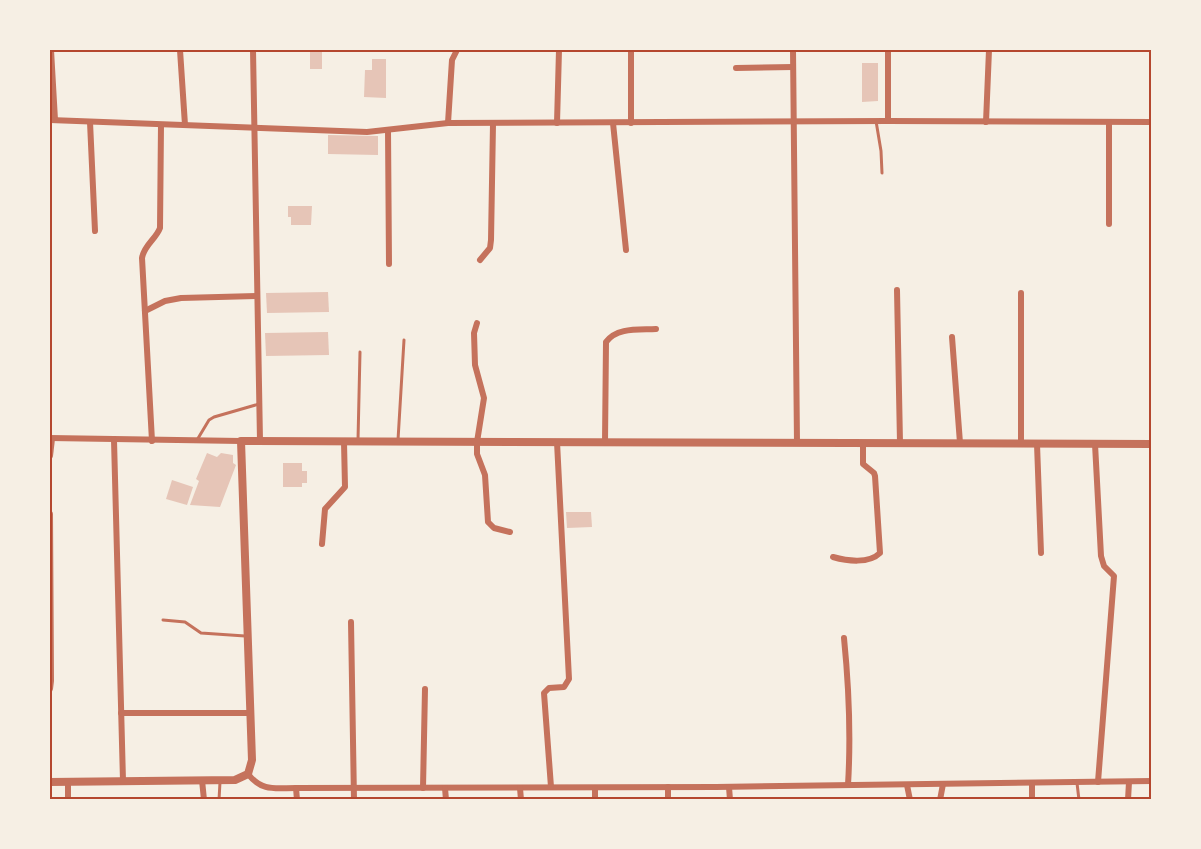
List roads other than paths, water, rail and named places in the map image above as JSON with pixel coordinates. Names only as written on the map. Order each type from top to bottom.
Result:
[{"type":"street","points":[[51,50],[52,120],[367,132],[448,123],[1152,122]]},
{"type":"street","points":[[180,50],[185,126]]},
{"type":"street","points":[[253,50],[260,441]]},
{"type":"street","points":[[448,123],[452,60],[457,50]]},
{"type":"street","points":[[557,123],[559,50]]},
{"type":"street","points":[[630,50],[631,123]]},
{"type":"street","points":[[793,50],[797,443]]},
{"type":"street","points":[[888,50],[888,121]]},
{"type":"street","points":[[986,122],[989,50]]},
{"type":"street","points":[[736,68],[793,67]]},
{"type":"street","points":[[90,122],[94,231]]},
{"type":"street","points":[[613,123],[626,250]]},
{"type":"street","points":[[1109,123],[1109,224]]},
{"type":"street","points":[[480,260],[490,248],[491,240],[493,124]]},
{"type":"street","points":[[152,441],[142,258],[144,249],[160,228],[161,125]]},
{"type":"street","points":[[388,130],[388,264]]},
{"type":"street","points":[[897,290],[900,443]]},
{"type":"street","points":[[1021,293],[1021,444]]},
{"type":"street","points":[[145,311],[165,301],[181,298],[257,296]]},
{"type":"street","points":[[477,323],[474,333],[475,365],[484,398],[477,453],[485,475],[488,522],[494,528],[510,532]]},
{"type":"street","points":[[604,442],[606,342],[610,336],[618,332],[656,328]]},
{"type":"street","points":[[952,338],[960,443]]},
{"type":"street","points":[[50,456],[51,439],[1152,444]]},
{"type":"street","points":[[114,440],[123,781]]},
{"type":"street","points":[[50,782],[236,780],[248,774],[252,760],[241,441]]},
{"type":"street","points":[[322,544],[325,509],[345,487],[344,442]]},
{"type":"street","points":[[551,787],[544,697],[549,688],[564,687],[570,679],[557,442]]},
{"type":"street","points":[[833,557],[843,560],[862,560],[876,557],[880,553],[875,476],[863,464],[863,443]]},
{"type":"street","points":[[1037,444],[1041,553]]},
{"type":"street","points":[[1095,444],[1101,556],[1104,566],[1114,576],[1098,782]]},
{"type":"street","points":[[50,514],[50,689]]},
{"type":"street","points":[[351,622],[354,800]]},
{"type":"street","points":[[844,638],[851,744],[848,786]]},
{"type":"street","points":[[423,788],[426,689]]},
{"type":"street","points":[[121,713],[250,713]]},
{"type":"street","points":[[248,774],[255,783],[262,787],[296,789],[1152,782]]},
{"type":"street","points":[[202,780],[204,800]]},
{"type":"street","points":[[68,781],[68,800]]},
{"type":"street","points":[[1128,800],[1129,782]]},
{"type":"street","points":[[1032,783],[1032,800]]},
{"type":"street","points":[[940,800],[943,784]]},
{"type":"street","points":[[907,785],[910,800]]},
{"type":"street","points":[[668,787],[668,800]]},
{"type":"street","points":[[729,787],[730,800]]},
{"type":"street","points":[[445,788],[446,800]]},
{"type":"street","points":[[520,788],[520,800]]},
{"type":"street","points":[[595,788],[595,800]]},
{"type":"street","points":[[296,789],[297,800]]},
{"type":"lane","points":[[876,121],[882,173]]},
{"type":"lane","points":[[398,442],[404,340]]},
{"type":"lane","points":[[358,442],[360,352]]},
{"type":"lane","points":[[196,441],[209,420],[214,417],[259,404]]},
{"type":"lane","points":[[163,620],[185,622],[201,633],[247,636]]},
{"type":"lane","points":[[219,800],[220,780]]},
{"type":"lane","points":[[1077,782],[1079,800]]}]
